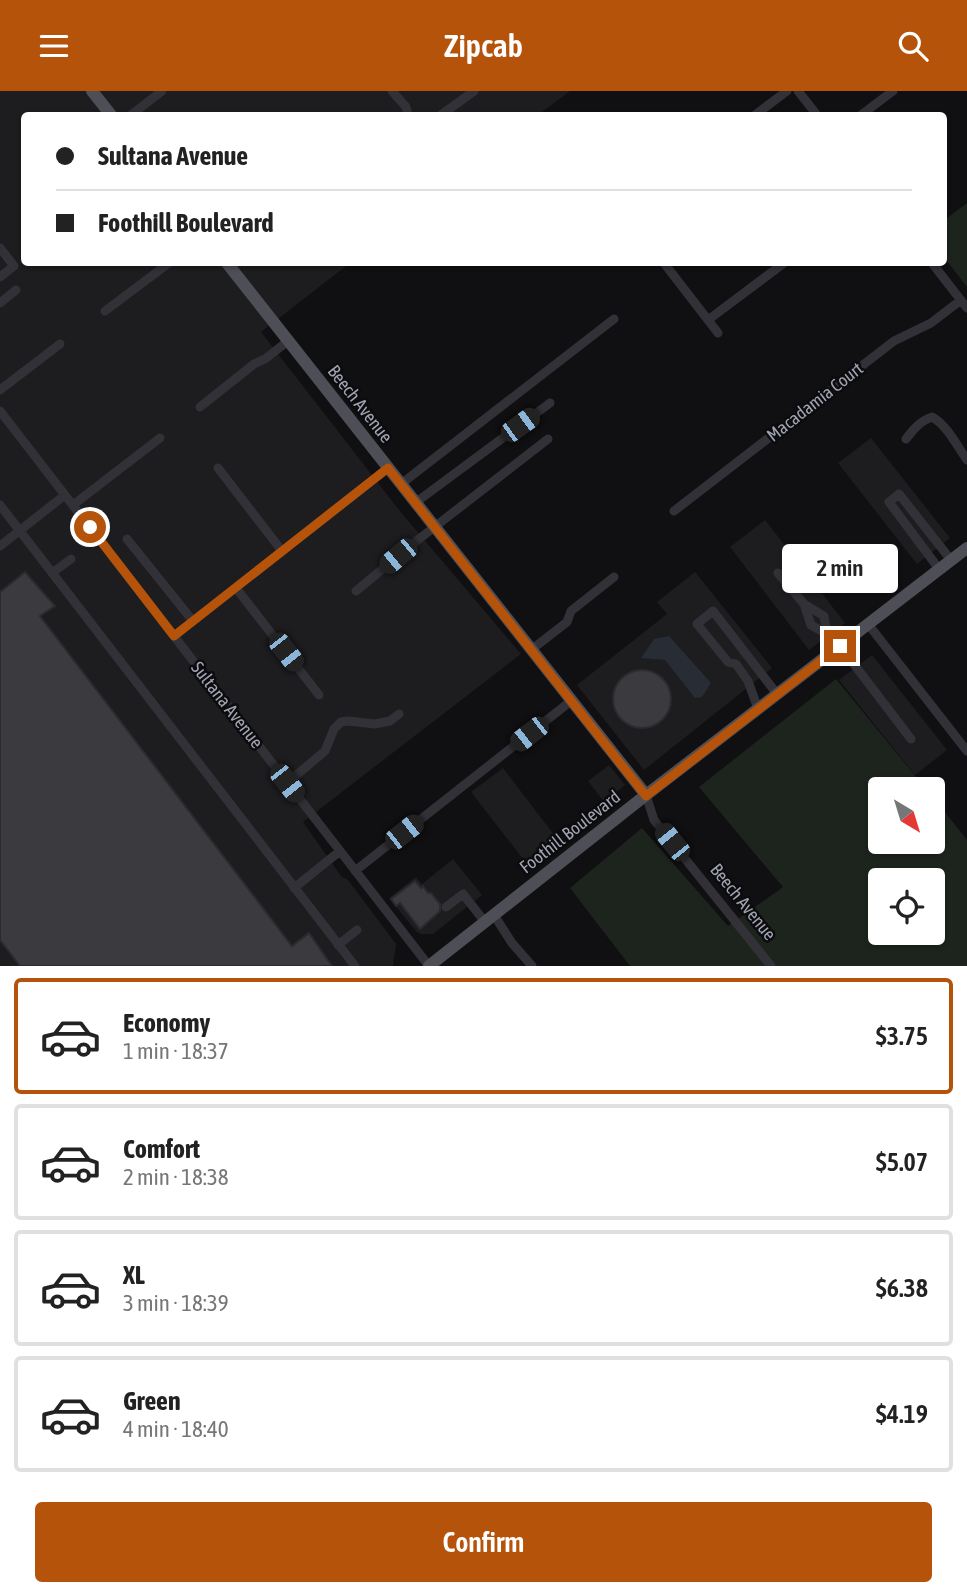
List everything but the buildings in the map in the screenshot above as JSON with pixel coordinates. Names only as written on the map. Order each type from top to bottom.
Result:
[{"type":"main road","points":[[92,91],[109,112]]},
{"type":"main road","name":"Beech Avenue","points":[[233,266],[288,341],[646,796]]},
{"type":"main road","name":"Foothill Boulevard","points":[[429,966],[967,548]]},
{"type":"street","points":[[135,112],[162,91]]},
{"type":"street","points":[[392,91],[407,112]]},
{"type":"street","points":[[445,112],[474,91]]},
{"type":"street","points":[[759,112],[787,91]]},
{"type":"street","points":[[798,91],[815,112]]},
{"type":"street","points":[[865,112],[893,91]]},
{"type":"street","points":[[0,248],[14,266],[0,277]]},
{"type":"street","points":[[106,311],[165,266]]},
{"type":"street","points":[[666,266],[718,333]]},
{"type":"street","points":[[708,320],[773,266]]},
{"type":"street","points":[[934,266],[964,304]]},
{"type":"street","points":[[0,303],[16,290]]},
{"type":"street","name":"Macadamia Court","points":[[674,510],[894,341],[964,304]]},
{"type":"street","points":[[401,484],[614,319]]},
{"type":"street","points":[[200,407],[288,341]]},
{"type":"street","points":[[0,390],[60,344]]},
{"type":"street","points":[[415,503],[550,403]]},
{"type":"street","name":"Sultana Avenue","points":[[0,411],[429,966]]},
{"type":"street","points":[[906,439],[915,427],[926,419],[936,418],[967,460]]},
{"type":"street","points":[[73,505],[160,438]]},
{"type":"street","points":[[356,591],[548,439]]},
{"type":"street","points":[[218,468],[282,551]]},
{"type":"street","points":[[174,636],[388,468]]},
{"type":"street","points":[[939,569],[889,502],[899,494],[951,560]]},
{"type":"street","points":[[0,546],[65,495]]},
{"type":"street","points":[[0,505],[355,966]]},
{"type":"street","points":[[127,539],[192,621]]},
{"type":"street","points":[[52,573],[71,559]]},
{"type":"street","points":[[778,573],[804,604],[824,616],[828,634]]},
{"type":"street","points":[[531,650],[568,622],[571,611],[614,577]]},
{"type":"street","points":[[236,588],[319,695]]},
{"type":"street","points":[[804,604],[811,625],[828,634],[840,646],[911,739]]},
{"type":"street","points":[[758,709],[748,681],[736,664],[728,662],[696,624],[713,611],[777,694]]},
{"type":"street","points":[[868,624],[967,751]]},
{"type":"street","points":[[355,871],[571,701]]},
{"type":"street","points":[[287,783],[325,751],[334,729],[341,722],[375,724],[390,721],[399,714]]},
{"type":"street","name":"Beech Avenue","points":[[646,796],[654,820],[771,966]]},
{"type":"street","points":[[294,888],[340,851]]},
{"type":"street","points":[[446,908],[463,894],[489,918],[531,966]]},
{"type":"street","points":[[338,945],[358,930]]},
{"type":"shaded area","points":[[0,91],[570,91],[542,112],[21,112],[21,266],[346,266],[261,332],[399,510],[521,654],[303,822],[341,876],[348,880],[396,944],[393,966],[0,966]]},
{"type":"shaded area","points":[[967,203],[967,287],[947,261],[947,218]]},
{"type":"shaded area","points":[[871,438],[950,538],[917,564],[838,463]]},
{"type":"shaded area","points":[[765,520],[845,623],[809,650],[730,547]]},
{"type":"shaded area","points":[[695,572],[772,668],[644,770],[577,685],[667,614],[657,602]]},
{"type":"shaded area","points":[[669,636],[711,683],[702,697],[695,698],[665,660],[641,658],[654,639]]},
{"type":"shaded area","points":[[872,655],[947,750],[915,775],[839,680]]},
{"type":"shaded area","points":[[836,679],[916,777],[868,777],[868,854],[945,854],[945,812],[967,840],[967,966],[630,966],[570,888],[642,828],[728,926],[783,887],[699,787]]},
{"type":"shaded area","points":[[609,765],[625,785],[604,802],[588,781]]},
{"type":"shaded area","points":[[503,768],[558,840],[527,864],[471,792]]},
{"type":"shaded area","points":[[453,859],[482,895],[433,934],[421,934],[389,898],[416,877],[422,884]]},
{"type":"route","points":[[90,527],[174,636],[388,468],[646,796],[840,646]]}]
